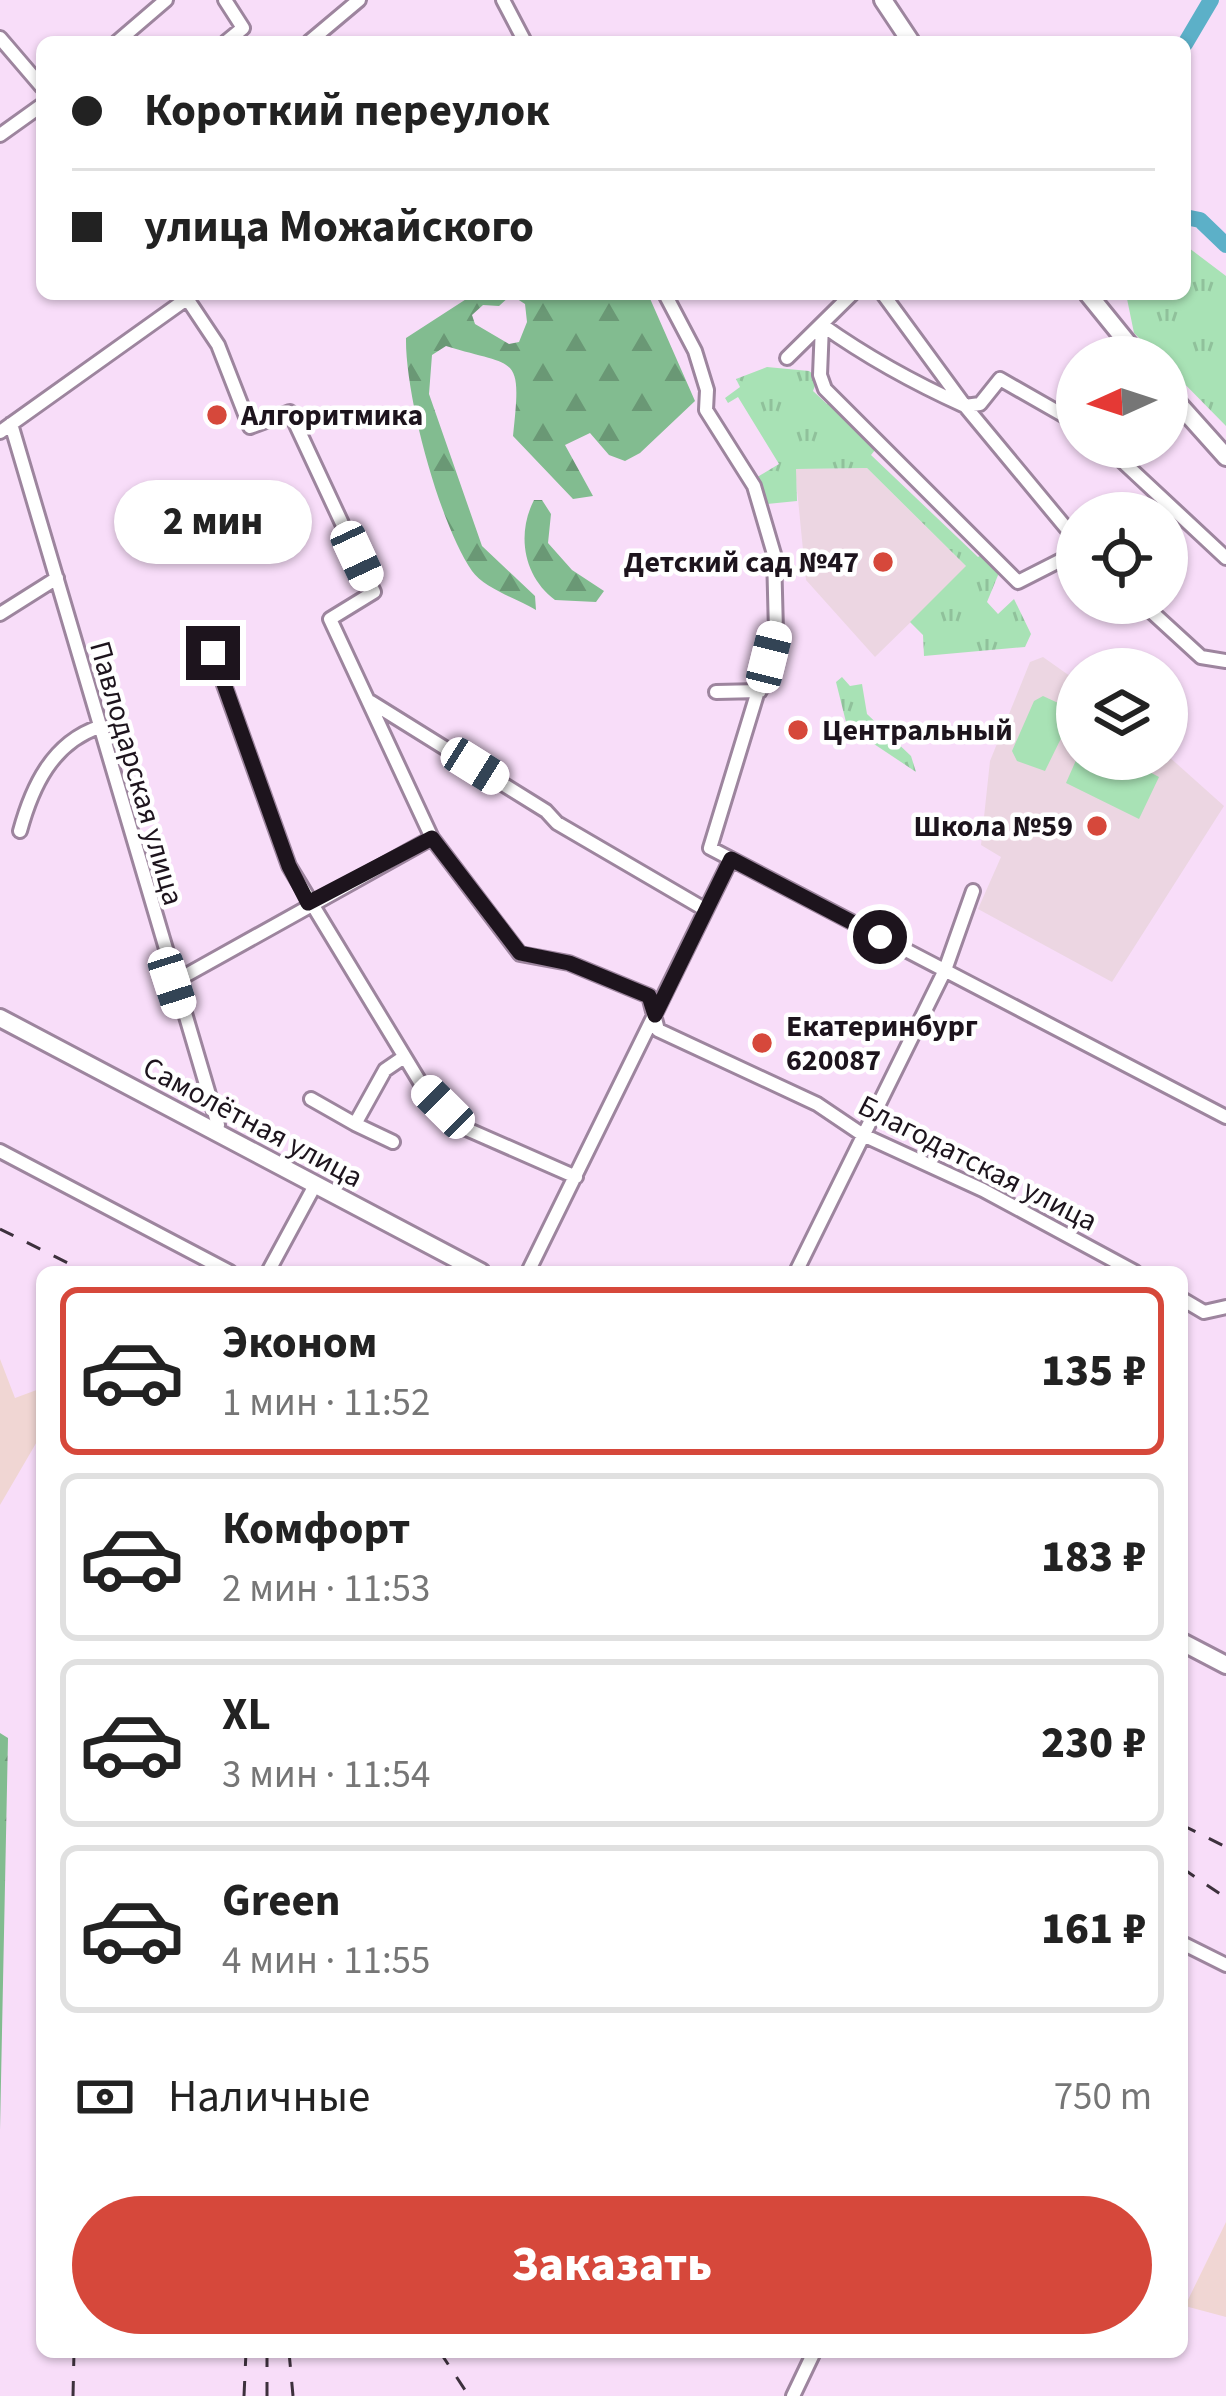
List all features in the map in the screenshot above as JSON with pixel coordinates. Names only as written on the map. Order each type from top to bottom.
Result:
[{"type":"main road","points":[[883,0],[907,36]]},
{"type":"main road","points":[[1093,300],[1122,336]]},
{"type":"main road","points":[[1188,414],[1226,457]]},
{"type":"main road","name":"Самолётная улица","points":[[0,1018],[469,1266]]},
{"type":"main road","points":[[1188,1645],[1226,1665]]},
{"type":"street","points":[[225,0],[243,28],[233,36]]},
{"type":"street","points":[[316,36],[359,0]]},
{"type":"street","points":[[503,0],[521,36]]},
{"type":"street","points":[[124,36],[162,1]]},
{"type":"street","points":[[0,38],[36,80]]},
{"type":"street","points":[[0,135],[36,109]]},
{"type":"street","points":[[6,428],[181,300]]},
{"type":"street","name":"Благодатская улица","points":[[191,300],[218,345],[250,427],[290,412],[374,592],[330,619],[432,838],[520,953],[569,963],[649,996],[658,1030],[818,1104],[863,1136],[982,1190],[1124,1266]]},
{"type":"street","points":[[668,300],[707,390],[706,410],[754,486],[774,554],[776,632],[710,848],[1226,1117]]},
{"type":"street","points":[[787,358],[846,300]]},
{"type":"street","points":[[888,300],[965,406],[1056,516]]},
{"type":"street","points":[[821,325],[884,369],[965,406],[980,404],[1000,379],[1056,411]]},
{"type":"street","points":[[821,325],[820,375],[825,389],[1018,582],[1056,563]]},
{"type":"street","name":"Павлодарская улица","points":[[6,428],[57,578],[172,983],[218,1124],[214,1132]]},
{"type":"street","points":[[1130,468],[1226,558]]},
{"type":"street","points":[[0,614],[57,578]]},
{"type":"street","points":[[1165,624],[1201,657],[1226,662]]},
{"type":"street","points":[[204,628],[289,866],[423,1088],[462,1127],[576,1177]]},
{"type":"street","points":[[716,692],[760,691]]},
{"type":"street","points":[[369,701],[546,811],[557,823],[706,910]]},
{"type":"street","points":[[20,831],[32,786],[46,765],[99,727]]},
{"type":"street","points":[[172,983],[308,903],[432,838]]},
{"type":"street","points":[[531,1266],[731,859]]},
{"type":"street","points":[[799,1266],[945,970],[973,891]]},
{"type":"street","points":[[355,1124],[385,1070],[404,1057]]},
{"type":"street","points":[[311,1099],[393,1142]]},
{"type":"street","points":[[0,1151],[219,1266]]},
{"type":"street","points":[[271,1266],[314,1187]]},
{"type":"street","points":[[1188,1303],[1204,1312],[1226,1306]]},
{"type":"street","points":[[1188,1946],[1226,1965]]},
{"type":"street","points":[[793,2396],[811,2358]]},
{"type":"shaded area","name":"Детский сад №47","points":[[867,468],[967,567],[875,657],[806,580],[795,469]]},
{"type":"shaded area","name":"Школа №59","points":[[1043,657],[1056,666],[1056,780],[1188,780],[1188,774],[1224,806],[1112,982],[978,909],[1001,857],[981,845],[990,761],[1030,662]]},
{"type":"shaded area","points":[[0,1359],[15,1398],[36,1390],[36,1443],[0,1505]]},
{"type":"shaded area","points":[[1226,2222],[1226,2317],[1188,2307]]},
{"type":"green space","points":[[1191,250],[1226,276],[1226,426],[1188,387],[1188,336],[1137,336],[1127,300],[1191,300]]},
{"type":"green space","points":[[465,300],[506,300],[499,306],[483,305],[472,315],[475,324],[509,344],[519,342],[527,322],[525,304],[518,300],[651,300],[695,401],[640,453],[625,461],[609,455],[590,433],[565,445],[593,496],[573,499],[513,436],[516,390],[510,368],[446,346],[432,355],[429,394],[482,546],[535,596],[536,610],[484,583],[460,550],[426,458],[406,338]]},
{"type":"green space","points":[[767,367],[809,371],[818,378],[813,391],[827,404],[832,400],[875,450],[871,455],[978,557],[986,552],[1001,568],[987,602],[998,614],[1014,599],[1031,634],[1025,647],[924,656],[923,635],[910,622],[966,566],[867,468],[796,469],[797,501],[767,504],[754,479],[779,464],[738,397],[728,403],[725,398],[740,387],[736,379]]},
{"type":"green space","points":[[534,500],[542,500],[551,514],[548,543],[572,570],[604,591],[596,602],[555,600],[536,580],[525,541]]},
{"type":"green space","points":[[842,677],[850,686],[862,684],[867,714],[911,756],[916,772],[847,726],[836,682]]},
{"type":"green space","points":[[1043,696],[1056,702],[1056,749],[1045,771],[1017,761],[1012,751],[1034,701]]},
{"type":"green space","points":[[1067,780],[1158,780],[1139,819]]},
{"type":"green space","points":[[0,1733],[8,1738],[0,2130]]},
{"type":"waterway","points":[[1190,36],[1211,0]]},
{"type":"waterway","points":[[1191,218],[1200,220],[1226,245]]},
{"type":"railway","points":[[0,1229],[74,1266]]},
{"type":"railway","points":[[1188,1828],[1226,1847]]},
{"type":"railway","points":[[1188,1872],[1226,1898]]},
{"type":"railway","points":[[73,2396],[74,2358]]},
{"type":"railway","points":[[244,2396],[246,2358]]},
{"type":"railway","points":[[267,2358],[267,2396]]},
{"type":"railway","points":[[290,2358],[293,2396]]},
{"type":"railway","points":[[444,2358],[469,2396]]},
{"type":"place","name":"Алгоритмика","points":[[217,415]]},
{"type":"place","name":"Детский сад №47","points":[[883,562]]},
{"type":"place","name":"Центральный","points":[[798,730]]},
{"type":"place","name":"Школа №59","points":[[1097,826]]},
{"type":"place","name":"Екатеринбург 620087","points":[[762,1043]]},
{"type":"route","points":[[213,653],[289,866],[308,903],[432,838],[520,953],[569,963],[649,996],[655,1015],[731,859],[880,937]]}]
